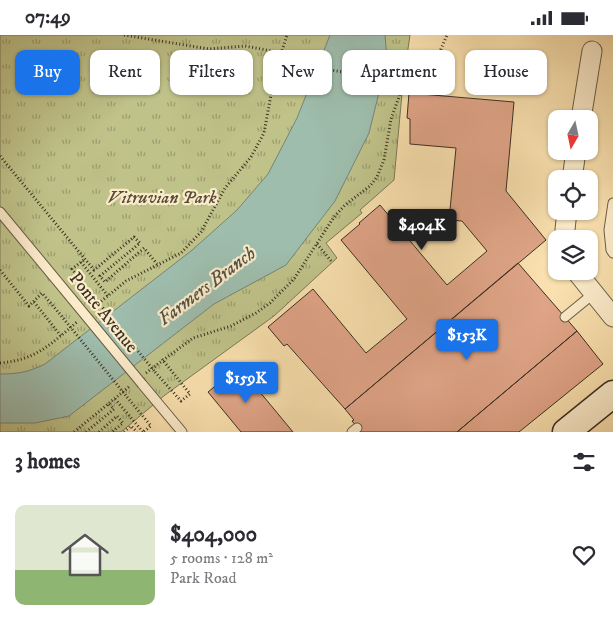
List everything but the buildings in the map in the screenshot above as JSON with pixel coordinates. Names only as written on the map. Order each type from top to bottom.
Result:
[{"type":"main road","points":[[566,432],[613,394]]},
{"type":"street","points":[[582,110],[592,51]]},
{"type":"street","points":[[583,280],[613,317]]},
{"type":"lane","points":[[613,203],[609,230],[613,253]]},
{"type":"lane","name":"Ponte Avenue","points":[[0,212],[182,432]]},
{"type":"lane","points":[[565,317],[593,294]]},
{"type":"path","points":[[124,35],[209,49],[245,45],[268,50]]},
{"type":"path","points":[[283,50],[287,35]]},
{"type":"path","points":[[441,50],[448,35]]},
{"type":"path","points":[[88,313],[126,281],[181,253],[201,232],[225,188],[251,157],[258,145],[264,133],[271,95]]},
{"type":"path","points":[[74,432],[139,381],[162,359],[193,337],[231,326],[256,313],[270,303],[294,279],[339,211],[370,186],[381,169],[386,153],[391,119],[399,95]]},
{"type":"path","points":[[0,156],[94,270],[134,237],[140,243],[100,276],[105,282],[144,248],[157,264]]},
{"type":"path","points":[[317,243],[332,262]]},
{"type":"path","points":[[85,259],[72,269],[181,401],[190,394],[162,359]]},
{"type":"path","points":[[81,263],[108,296]]},
{"type":"path","points":[[0,270],[29,306],[42,293],[151,426],[143,432],[115,399]]},
{"type":"path","points":[[34,302],[61,336]]},
{"type":"path","points":[[0,363],[32,357],[45,349],[81,319]]},
{"type":"path","points":[[86,432],[114,409],[109,404]]},
{"type":"path","points":[[99,432],[118,416],[122,423],[112,432]]},
{"type":"path","points":[[124,432],[131,426],[137,432]]},
{"type":"green space","name":"Vitruvian Park","points":[[0,35],[410,35],[408,50],[342,50],[342,95],[402,95],[394,180],[360,210],[362,213],[326,243],[337,258],[274,316],[165,395],[121,432],[0,432]]},
{"type":"water","name":"Farmers Branch","points":[[330,35],[385,35],[386,50],[342,50],[342,95],[378,95],[369,133],[335,201],[286,265],[214,304],[69,416],[35,423],[0,423],[0,374],[23,372],[45,364],[191,251],[237,210],[268,174],[297,118],[306,95],[332,95],[332,50],[324,50]]}]
